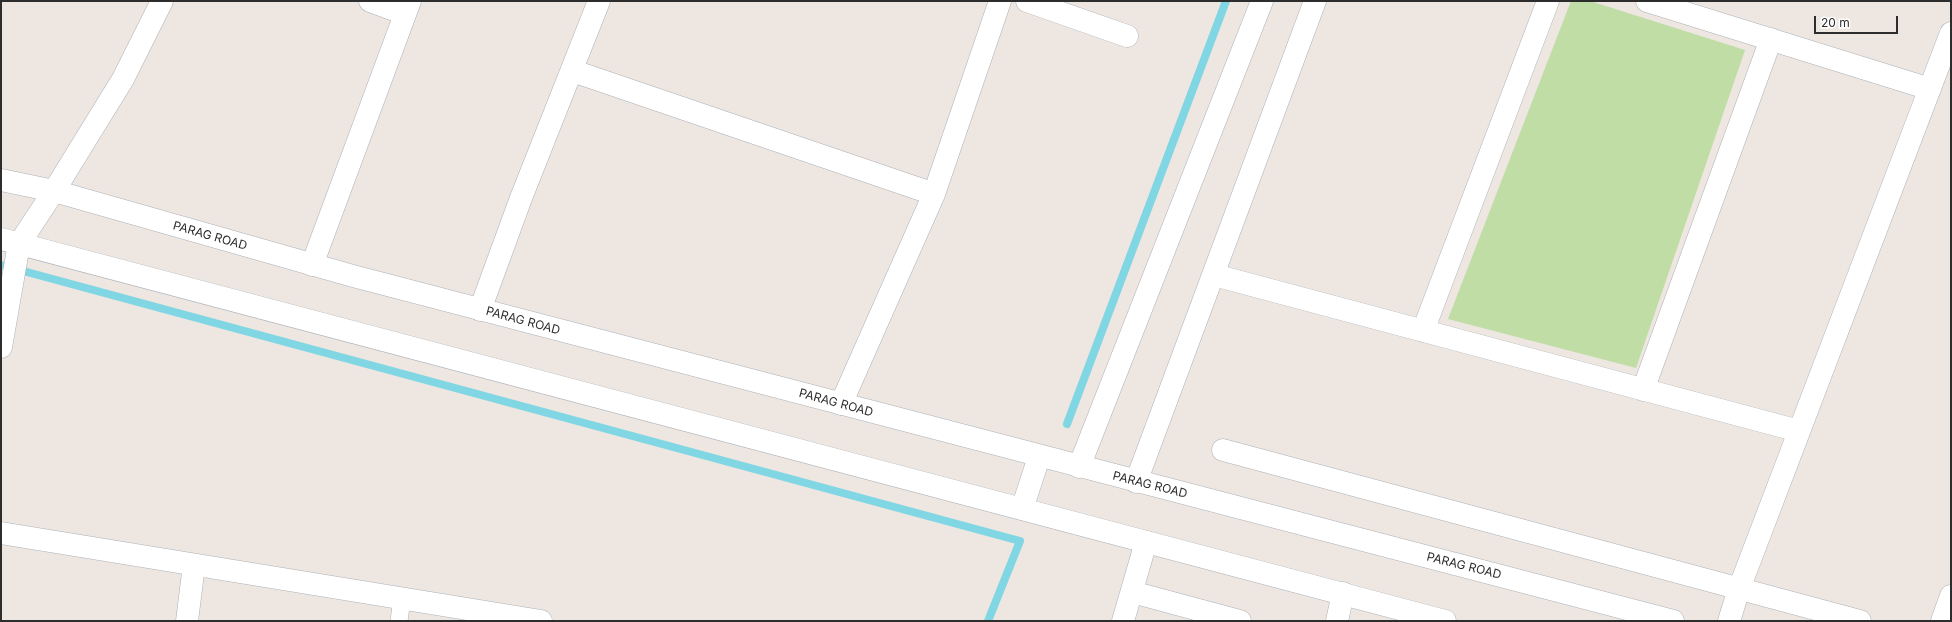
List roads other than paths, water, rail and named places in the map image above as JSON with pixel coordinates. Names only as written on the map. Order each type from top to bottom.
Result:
[{"type":"street","points":[[1,347],[10,241],[54,191],[123,79],[162,1]]},
{"type":"street","points":[[312,265],[408,8],[370,1]]},
{"type":"street","points":[[480,310],[521,198],[573,71],[599,1]]},
{"type":"street","points":[[841,404],[934,194],[1000,1]]},
{"type":"street","points":[[1027,1],[1127,36]]},
{"type":"street","points":[[1079,467],[1262,1]]},
{"type":"street","points":[[1136,482],[1315,1]]},
{"type":"street","points":[[1423,331],[1548,1]]},
{"type":"street","points":[[1647,1],[1930,89]]},
{"type":"street","points":[[1729,621],[1739,589],[1951,33]]},
{"type":"street","points":[[1643,390],[1771,39]]},
{"type":"street","points":[[573,71],[934,194]]},
{"type":"street","name":"PARAG ROAD","points":[[1,180],[54,191],[312,265],[480,310],[1660,619]]},
{"type":"street","points":[[10,241],[1022,509],[1139,566],[1240,621]]},
{"type":"street","points":[[1214,275],[1799,431]]},
{"type":"street","points":[[1223,450],[1860,621]]},
{"type":"street","points":[[1022,509],[1040,457]]},
{"type":"street","points":[[1,533],[541,621]]},
{"type":"street","points":[[187,621],[194,564]]},
{"type":"street","points":[[1139,566],[1340,607],[1445,621]]},
{"type":"street","points":[[1123,621],[1139,566]]},
{"type":"street","points":[[1942,621],[1951,596]]},
{"type":"lane","points":[[399,621],[402,599]]},
{"type":"waterway","points":[[1067,424],[1226,1]]},
{"type":"waterway","points":[[1,265],[1020,541],[988,621]]}]
